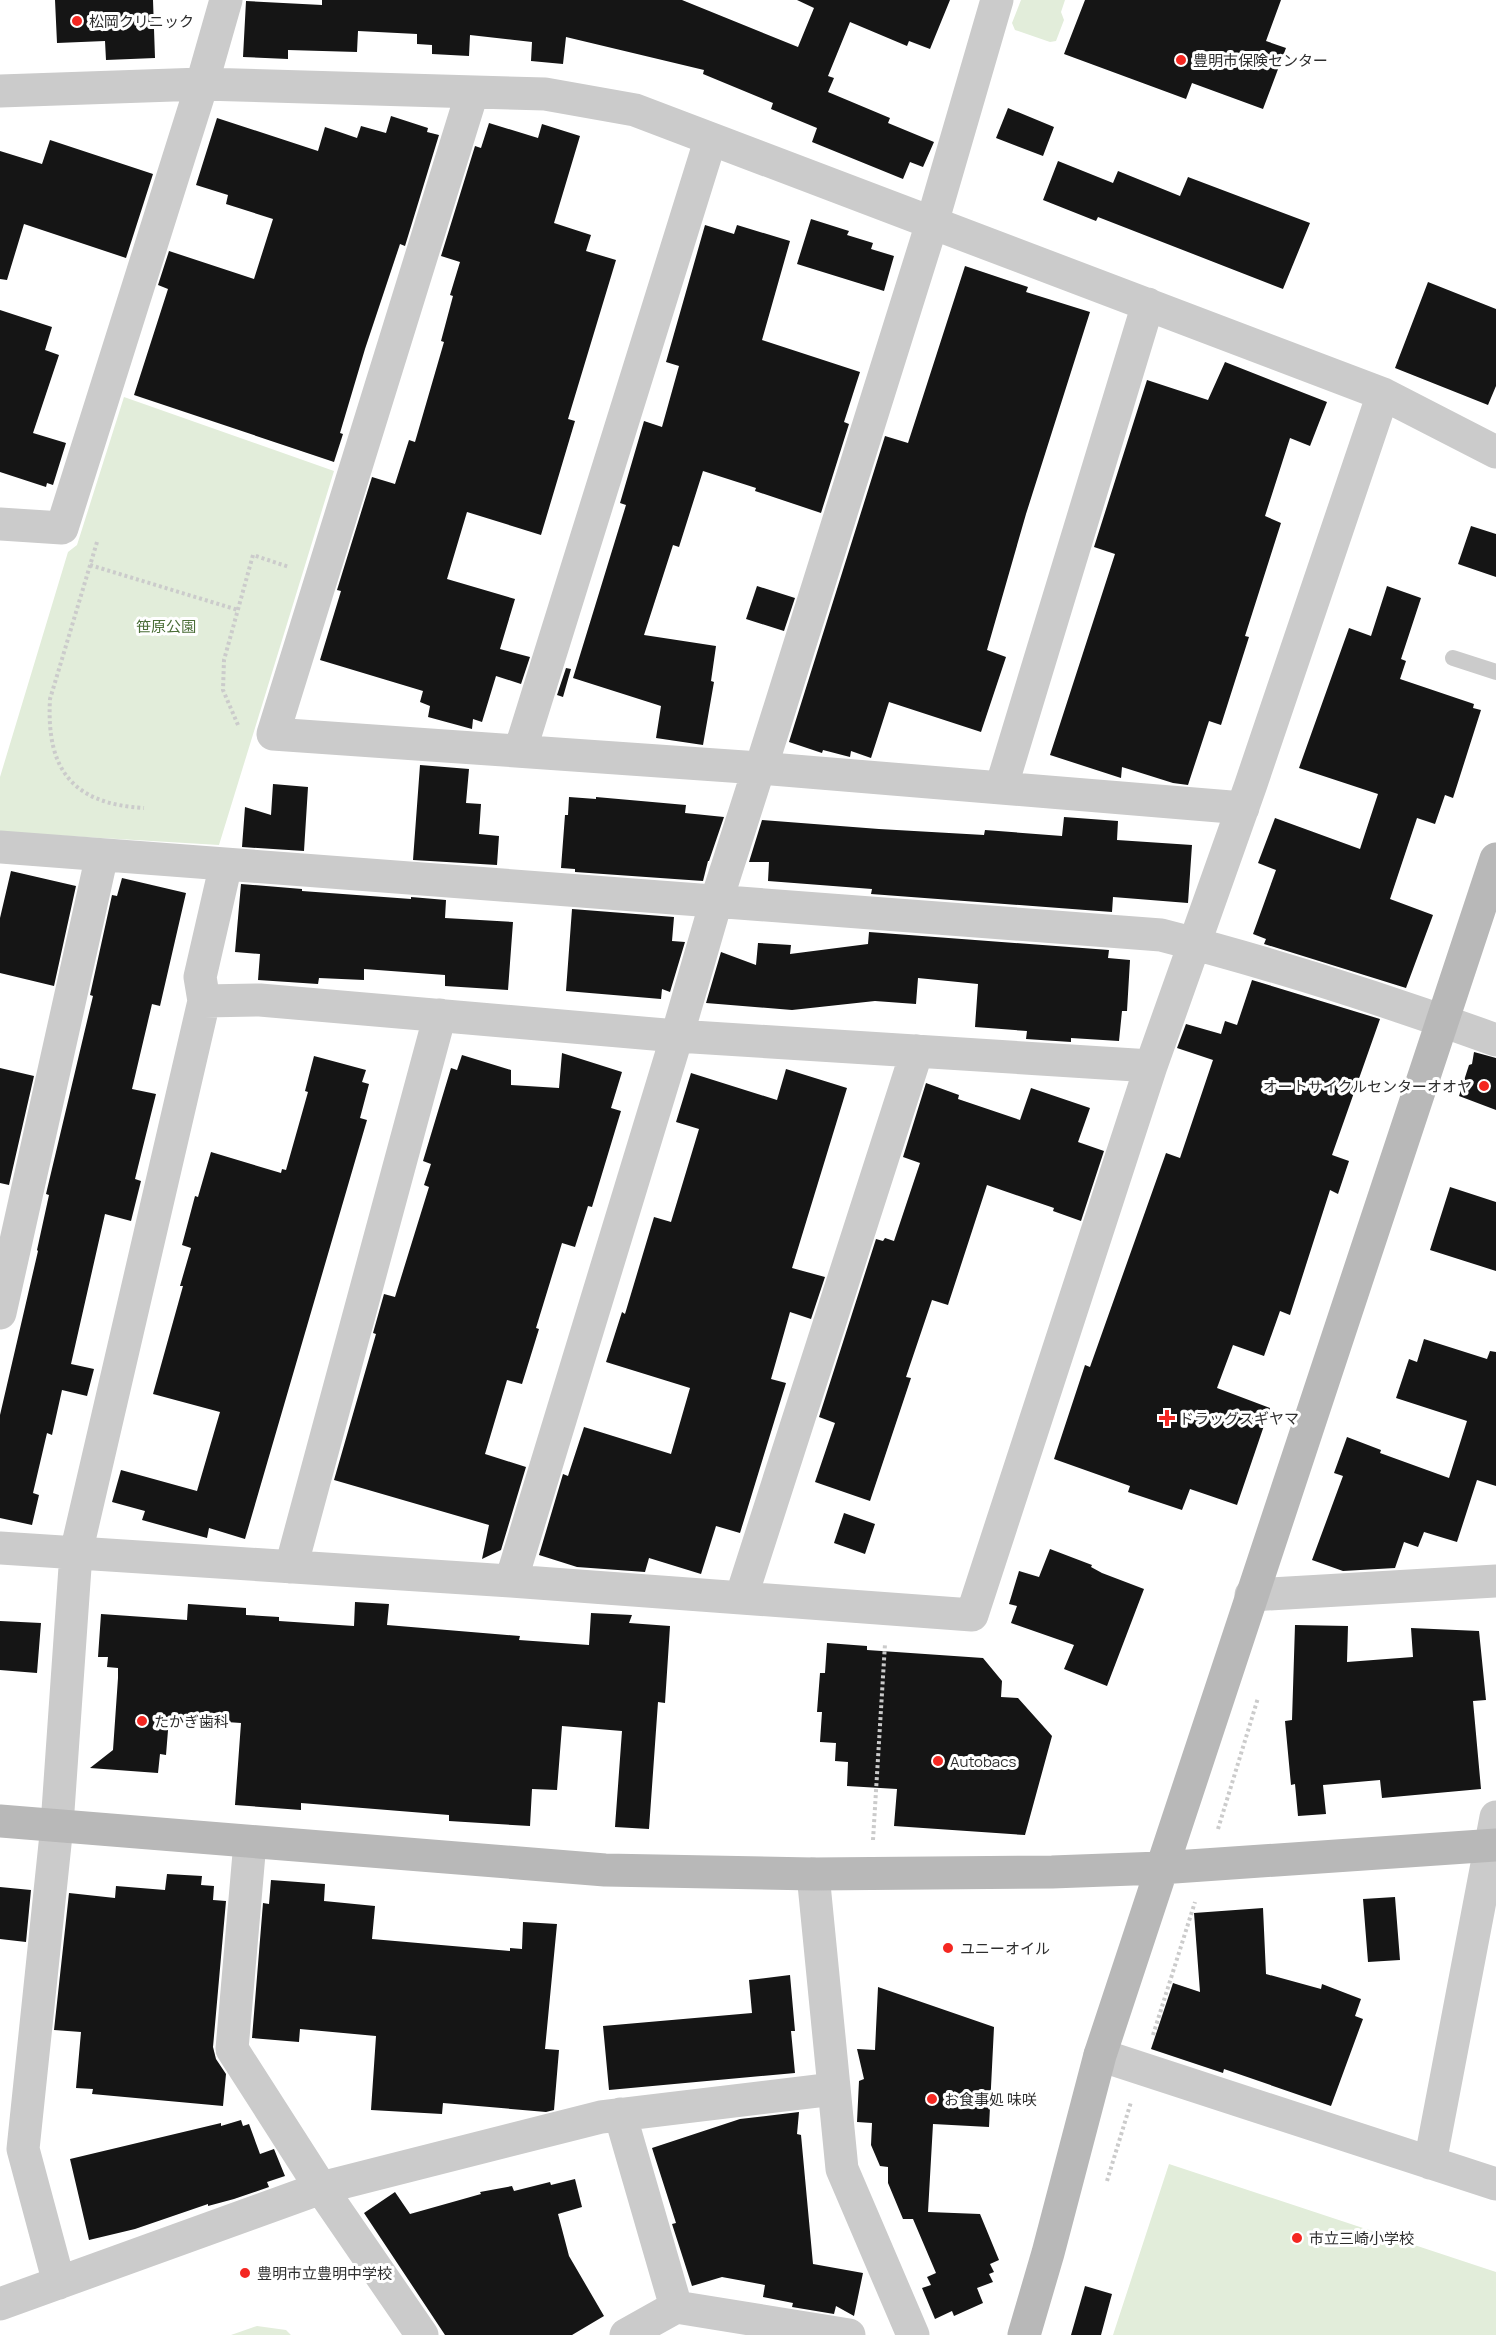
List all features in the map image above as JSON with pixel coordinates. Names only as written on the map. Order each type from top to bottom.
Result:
[{"type":"street","points":[[0,524],[62,528],[202,84],[226,0]]},
{"type":"street","points":[[511,1581],[716,902],[932,223],[997,0]]},
{"type":"street","points":[[0,91],[202,84],[545,94],[635,110],[710,141],[1383,394],[1496,452]]},
{"type":"street","points":[[472,93],[273,734],[760,768],[1243,808]]},
{"type":"street","points":[[520,751],[710,141]]},
{"type":"street","points":[[1001,788],[1148,304]]},
{"type":"street","points":[[0,1548],[511,1581],[972,1616],[1151,1066],[1243,808],[1383,394]]},
{"type":"street","points":[[0,847],[1161,935],[1241,955],[1442,1020],[1496,1040]]},
{"type":"street","points":[[0,1313],[102,855]]},
{"type":"street","points":[[1023,2335],[1048,2253],[1100,2055],[1160,1868],[1496,859]]},
{"type":"street","points":[[59,2283],[23,2150],[57,1825],[76,1553],[204,1001],[200,977],[226,864]]},
{"type":"street","points":[[204,1001],[260,1000],[677,1036],[1151,1066]]},
{"type":"street","points":[[291,1567],[440,1015]]},
{"type":"street","points":[[741,1598],[917,1051]]},
{"type":"street","points":[[1251,1595],[1496,1581]]},
{"type":"street","points":[[0,1821],[605,1870],[813,1874],[1052,1872],[1160,1868],[1494,1836],[1430,2163]]},
{"type":"street","points":[[250,1842],[232,2049],[321,2188],[422,2335]]},
{"type":"street","points":[[813,1874],[842,2169],[913,2335]]},
{"type":"street","points":[[1100,2055],[1496,2184]]},
{"type":"street","points":[[0,2304],[321,2188],[590,2119],[834,2089]]},
{"type":"street","points":[[620,2114],[676,2307]]},
{"type":"street","points":[[626,2335],[676,2307],[849,2335]]},
{"type":"lane","points":[[1453,658],[1496,672]]},
{"type":"path","points":[[100,533],[50,699],[48,725],[52,748],[64,775],[85,794],[125,807],[144,808]]},
{"type":"path","points":[[273,734],[248,735],[239,728],[223,690],[224,660],[253,555],[321,577]]},
{"type":"path","points":[[90,565],[238,610]]},
{"type":"path","points":[[873,1847],[888,1609]]},
{"type":"path","points":[[1217,1831],[1252,1719]]},
{"type":"path","points":[[1150,2043],[1196,1898]]},
{"type":"path","points":[[1104,2187],[1132,2099]]},
{"type":"green space","points":[[1021,0],[1065,0],[1061,12],[1064,20],[1056,41],[1050,42],[1015,30],[1012,23]]},
{"type":"green space","name":"笹原公園","points":[[124,397],[334,471],[219,845],[0,832],[0,777],[68,552],[77,545]]},
{"type":"green space","name":"市立三崎小学校","points":[[1169,2164],[1496,2272],[1496,2335],[1113,2335]]},
{"type":"green space","points":[[257,2326],[286,2330],[291,2335],[231,2335]]},
{"type":"building","points":[[55,0],[153,0],[155,58],[106,60],[105,41],[57,43]]},
{"type":"building","points":[[322,0],[682,0],[798,47],[814,8],[797,0],[950,0],[930,49],[909,41],[907,46],[850,22],[828,76],[834,78],[828,92],[890,118],[888,123],[934,142],[923,167],[910,162],[903,179],[812,142],[817,128],[771,109],[773,103],[703,74],[704,70],[566,37],[563,64],[531,61],[532,42],[470,35],[469,56],[432,54],[432,45],[417,44],[417,34],[358,31],[357,52],[288,50],[288,59],[243,57],[246,1],[322,5]]},
{"type":"building","name":"豊明市保険センター","points":[[1085,0],[1281,0],[1266,41],[1286,48],[1263,109],[1192,83],[1186,99],[1064,54]]},
{"type":"building","points":[[1008,108],[1054,127],[1043,156],[996,138]]},
{"type":"building","points":[[391,116],[428,128],[427,132],[439,135],[405,246],[400,244],[365,349],[340,433],[343,434],[334,462],[134,395],[168,289],[158,285],[169,251],[254,279],[273,219],[226,204],[228,195],[196,185],[217,118],[318,151],[325,127],[357,138],[361,126],[386,133]]},
{"type":"building","points":[[489,123],[538,138],[542,124],[580,136],[554,223],[591,235],[586,251],[616,260],[568,419],[575,421],[541,535],[467,512],[447,579],[515,599],[500,649],[530,657],[521,684],[496,676],[482,722],[473,719],[472,729],[428,717],[430,706],[420,702],[423,691],[320,660],[341,591],[337,590],[372,477],[395,484],[409,440],[415,442],[444,342],[441,341],[453,296],[450,295],[460,262],[441,256],[475,146],[481,148]]},
{"type":"building","points":[[50,140],[153,174],[126,258],[24,224],[7,280],[0,279],[0,151],[42,164]]},
{"type":"building","points":[[1058,161],[1113,183],[1118,171],[1180,196],[1188,177],[1310,223],[1283,289],[1098,217],[1096,221],[1043,200]]},
{"type":"building","points":[[811,219],[849,231],[847,235],[873,243],[871,249],[894,256],[884,291],[797,264]]},
{"type":"building","points":[[705,225],[734,234],[737,225],[790,241],[762,340],[860,372],[844,422],[849,424],[821,513],[703,471],[679,547],[673,545],[644,635],[716,646],[711,681],[714,682],[703,745],[656,738],[661,706],[573,678],[626,505],[620,503],[644,421],[662,427],[679,366],[666,362]]},
{"type":"building","points":[[965,266],[1028,287],[1026,292],[1090,312],[1026,514],[987,650],[1006,657],[981,732],[889,702],[871,758],[851,751],[850,757],[823,750],[822,753],[789,742],[885,436],[908,443]]},
{"type":"building","points":[[1428,282],[1496,309],[1496,386],[1488,405],[1395,368]]},
{"type":"building","points":[[0,310],[52,327],[45,350],[59,355],[33,433],[66,443],[53,485],[47,483],[46,487],[0,472]]},
{"type":"building","points":[[1225,362],[1327,402],[1310,446],[1290,438],[1265,516],[1281,523],[1245,636],[1249,637],[1221,725],[1209,721],[1188,785],[1173,783],[1122,767],[1121,778],[1050,755],[1115,554],[1094,547],[1147,380],[1208,400]]},
{"type":"building","points":[[1471,526],[1496,534],[1496,577],[1458,564]]},
{"type":"building","points":[[757,586],[795,598],[784,631],[746,619]]},
{"type":"building","points":[[1387,586],[1421,598],[1401,659],[1406,661],[1400,679],[1474,704],[1473,708],[1481,710],[1453,798],[1445,795],[1435,824],[1417,818],[1390,899],[1433,915],[1406,988],[1264,944],[1266,939],[1253,934],[1276,870],[1258,863],[1275,818],[1360,849],[1378,794],[1299,768],[1349,628],[1371,636]]},
{"type":"building","points":[[566,668],[571,669],[563,697],[557,695]]},
{"type":"building","points":[[420,765],[469,769],[466,803],[481,804],[479,834],[499,836],[497,865],[413,860]]},
{"type":"building","points":[[273,784],[308,787],[304,851],[242,847],[245,807],[271,815]]},
{"type":"building","points":[[569,797],[596,799],[596,797],[686,805],[685,813],[724,817],[703,881],[575,872],[575,869],[561,868],[565,815],[568,815]]},
{"type":"building","points":[[1064,817],[1118,821],[1117,840],[1192,845],[1188,903],[1113,897],[1112,912],[871,894],[872,889],[768,881],[769,862],[749,862],[762,820],[984,835],[985,830],[1062,836]]},
{"type":"building","points":[[11,871],[76,886],[54,986],[0,973],[0,918]]},
{"type":"building","points":[[122,878],[186,893],[160,1006],[152,1004],[132,1089],[156,1094],[135,1179],[141,1181],[131,1221],[105,1214],[71,1364],[94,1369],[87,1396],[62,1390],[52,1435],[47,1433],[33,1493],[39,1495],[32,1525],[0,1518],[0,1415],[38,1251],[49,1195],[46,1194],[93,996],[90,995],[112,895],[117,896]]},
{"type":"building","points":[[241,884],[302,889],[302,891],[446,900],[445,918],[513,922],[508,990],[445,986],[445,975],[364,969],[364,980],[319,978],[318,984],[258,980],[260,954],[235,952]]},
{"type":"building","points":[[572,909],[674,917],[672,941],[685,942],[670,992],[662,989],[661,999],[566,991]]},
{"type":"building","points":[[869,932],[1109,950],[1108,958],[1130,960],[1127,1011],[1122,1011],[1119,1041],[1071,1038],[1071,1042],[1026,1039],[1027,1031],[975,1027],[978,984],[918,978],[916,1004],[875,1001],[792,1010],[706,1003],[721,952],[756,965],[758,943],[791,945],[790,954],[868,944]]},
{"type":"building","points":[[1252,980],[1380,1019],[1332,1155],[1349,1161],[1338,1194],[1330,1190],[1290,1315],[1280,1311],[1264,1356],[1233,1345],[1217,1388],[1270,1408],[1237,1505],[1190,1489],[1182,1510],[1128,1492],[1130,1486],[1054,1459],[1085,1365],[1090,1367],[1166,1153],[1180,1158],[1213,1060],[1177,1048],[1186,1024],[1221,1034],[1225,1021],[1237,1025]]},
{"type":"building","points":[[1474,1052],[1496,1058],[1496,1110],[1459,1096],[1469,1065],[1472,1064]]},
{"type":"building","points":[[562,1053],[622,1072],[611,1108],[621,1111],[592,1207],[588,1206],[575,1247],[562,1243],[536,1328],[539,1329],[522,1384],[507,1380],[485,1454],[526,1467],[501,1550],[482,1559],[489,1525],[334,1480],[376,1334],[373,1333],[384,1294],[395,1297],[429,1187],[424,1185],[431,1164],[423,1161],[451,1068],[457,1070],[462,1055],[511,1070],[511,1085],[559,1088]]},
{"type":"building","points":[[314,1056],[366,1070],[362,1082],[369,1084],[360,1118],[367,1120],[245,1539],[209,1528],[207,1538],[142,1520],[145,1511],[112,1502],[121,1470],[197,1491],[220,1412],[153,1394],[183,1286],[180,1286],[191,1248],[182,1245],[195,1196],[198,1197],[211,1152],[281,1173],[282,1169],[286,1170],[308,1092],[305,1091]]},
{"type":"building","points":[[0,1068],[34,1076],[9,1185],[0,1183]]},
{"type":"building","points":[[786,1069],[847,1088],[792,1268],[825,1277],[811,1319],[790,1312],[771,1379],[786,1383],[740,1533],[716,1526],[701,1574],[649,1558],[645,1572],[577,1567],[539,1555],[563,1474],[568,1476],[584,1427],[671,1454],[690,1388],[606,1362],[622,1312],[625,1314],[654,1217],[671,1222],[699,1129],[676,1122],[691,1073],[777,1100]]},
{"type":"building","points":[[926,1083],[959,1095],[958,1099],[1020,1120],[1031,1088],[1090,1108],[1078,1142],[1104,1151],[1081,1221],[1053,1211],[1054,1208],[987,1185],[948,1305],[932,1300],[906,1377],[911,1378],[870,1501],[815,1482],[835,1423],[819,1417],[876,1239],[883,1241],[885,1238],[894,1241],[920,1163],[903,1157]]},
{"type":"building","points":[[1450,1187],[1496,1202],[1496,1271],[1430,1250]]},
{"type":"building","points":[[1424,1339],[1487,1359],[1490,1351],[1496,1352],[1496,1486],[1477,1480],[1457,1542],[1424,1532],[1418,1547],[1404,1542],[1395,1568],[1343,1571],[1312,1560],[1343,1476],[1334,1473],[1347,1437],[1381,1450],[1380,1453],[1449,1478],[1467,1421],[1396,1398],[1409,1359],[1417,1362]]},
{"type":"building","points":[[844,1513],[875,1524],[865,1554],[834,1543]]},
{"type":"building","points":[[1050,1549],[1144,1589],[1107,1686],[1064,1669],[1074,1645],[1011,1623],[1017,1606],[1009,1604],[1019,1571],[1039,1577]]},
{"type":"building","points":[[355,1602],[389,1604],[387,1625],[520,1636],[519,1640],[589,1645],[591,1613],[632,1615],[629,1623],[670,1626],[665,1703],[658,1702],[649,1829],[615,1827],[622,1731],[562,1726],[557,1790],[532,1789],[530,1826],[449,1821],[449,1815],[301,1803],[301,1810],[235,1805],[241,1723],[169,1718],[166,1755],[160,1754],[158,1773],[90,1768],[113,1750],[118,1668],[107,1667],[108,1657],[98,1657],[101,1614],[187,1620],[188,1604],[246,1608],[246,1615],[279,1617],[279,1621],[354,1626]]},
{"type":"building","points":[[0,1621],[41,1623],[37,1673],[0,1670]]},
{"type":"building","points":[[1295,1625],[1348,1626],[1347,1662],[1413,1657],[1411,1628],[1479,1631],[1486,1700],[1473,1701],[1481,1789],[1382,1798],[1380,1780],[1323,1785],[1326,1814],[1298,1816],[1295,1784],[1291,1785],[1285,1721],[1292,1720]]},
{"type":"building","points":[[827,1643],[867,1646],[867,1650],[983,1658],[1002,1681],[1001,1697],[1018,1698],[1052,1736],[1025,1835],[894,1826],[897,1789],[847,1786],[848,1762],[835,1761],[836,1743],[820,1742],[822,1712],[817,1712],[820,1673],[825,1673]]},
{"type":"building","points":[[167,1874],[202,1876],[201,1885],[214,1886],[213,1900],[226,1901],[213,2047],[216,2059],[226,2074],[223,2106],[92,2094],[93,2089],[76,2088],[81,2032],[54,2030],[69,1893],[115,1898],[116,1886],[165,1890]]},
{"type":"building","points":[[271,1880],[325,1884],[324,1901],[375,1906],[372,1939],[510,1951],[510,1948],[522,1949],[523,1922],[557,1924],[545,2049],[559,2050],[554,2110],[546,2112],[443,2103],[442,2114],[371,2110],[376,2036],[300,2029],[299,2042],[252,2038],[263,1903],[269,1904]]},
{"type":"building","points":[[0,1887],[31,1890],[26,1942],[0,1939]]},
{"type":"building","points":[[1395,1897],[1400,1960],[1368,1962],[1363,1899]]},
{"type":"building","points":[[1263,1908],[1266,1974],[1321,1989],[1322,1984],[1361,1999],[1355,2016],[1363,2019],[1331,2106],[1224,2069],[1223,2073],[1151,2049],[1173,1983],[1200,1992],[1194,1913]]},
{"type":"building","points":[[790,1975],[795,2031],[791,2031],[795,2073],[609,2090],[603,2026],[752,2013],[749,1980]]},
{"type":"building","points":[[878,1987],[994,2027],[989,2127],[933,2124],[928,2212],[980,2214],[999,2260],[990,2264],[994,2272],[989,2274],[993,2282],[977,2288],[983,2303],[954,2316],[952,2311],[935,2319],[922,2288],[931,2285],[927,2277],[936,2273],[913,2219],[903,2219],[888,2183],[888,2167],[880,2166],[871,2145],[872,2123],[857,2122],[859,2081],[864,2079],[857,2049],[875,2050]]},
{"type":"building","points":[[799,2112],[797,2134],[801,2135],[813,2264],[863,2273],[854,2316],[836,2306],[834,2314],[792,2307],[793,2303],[763,2297],[765,2285],[722,2277],[692,2286],[672,2224],[676,2223],[652,2148],[740,2119]]},
{"type":"building","points":[[241,2120],[243,2126],[249,2124],[260,2154],[274,2149],[285,2176],[267,2182],[269,2187],[234,2199],[208,2206],[208,2204],[135,2229],[89,2240],[70,2159]]},
{"type":"building","points":[[575,2179],[582,2207],[558,2214],[569,2256],[604,2316],[572,2335],[445,2335],[364,2213],[395,2192],[410,2214],[481,2194],[480,2192],[512,2186],[514,2191],[550,2182],[551,2185]]},
{"type":"building","points":[[1085,2286],[1112,2294],[1101,2335],[1071,2335]]},
{"type":"place","name":"松岡クリニック","points":[[77,21]]},
{"type":"place","name":"豊明市保険センター","points":[[1181,60]]},
{"type":"place","name":"オートサイクルセンターオオヤ","points":[[1484,1086]]},
{"type":"place","name":"ドラッグスギヤマ","points":[[1167,1418]]},
{"type":"place","name":"たかぎ歯科","points":[[142,1721]]},
{"type":"place","name":"Autobacs","points":[[938,1761]]},
{"type":"place","name":"ユニーオイル","points":[[948,1948]]},
{"type":"place","name":"お食事処 味咲","points":[[932,2099]]},
{"type":"place","name":"市立三崎小学校","points":[[1297,2238]]},
{"type":"place","name":"豊明市立豊明中学校","points":[[245,2273]]}]
